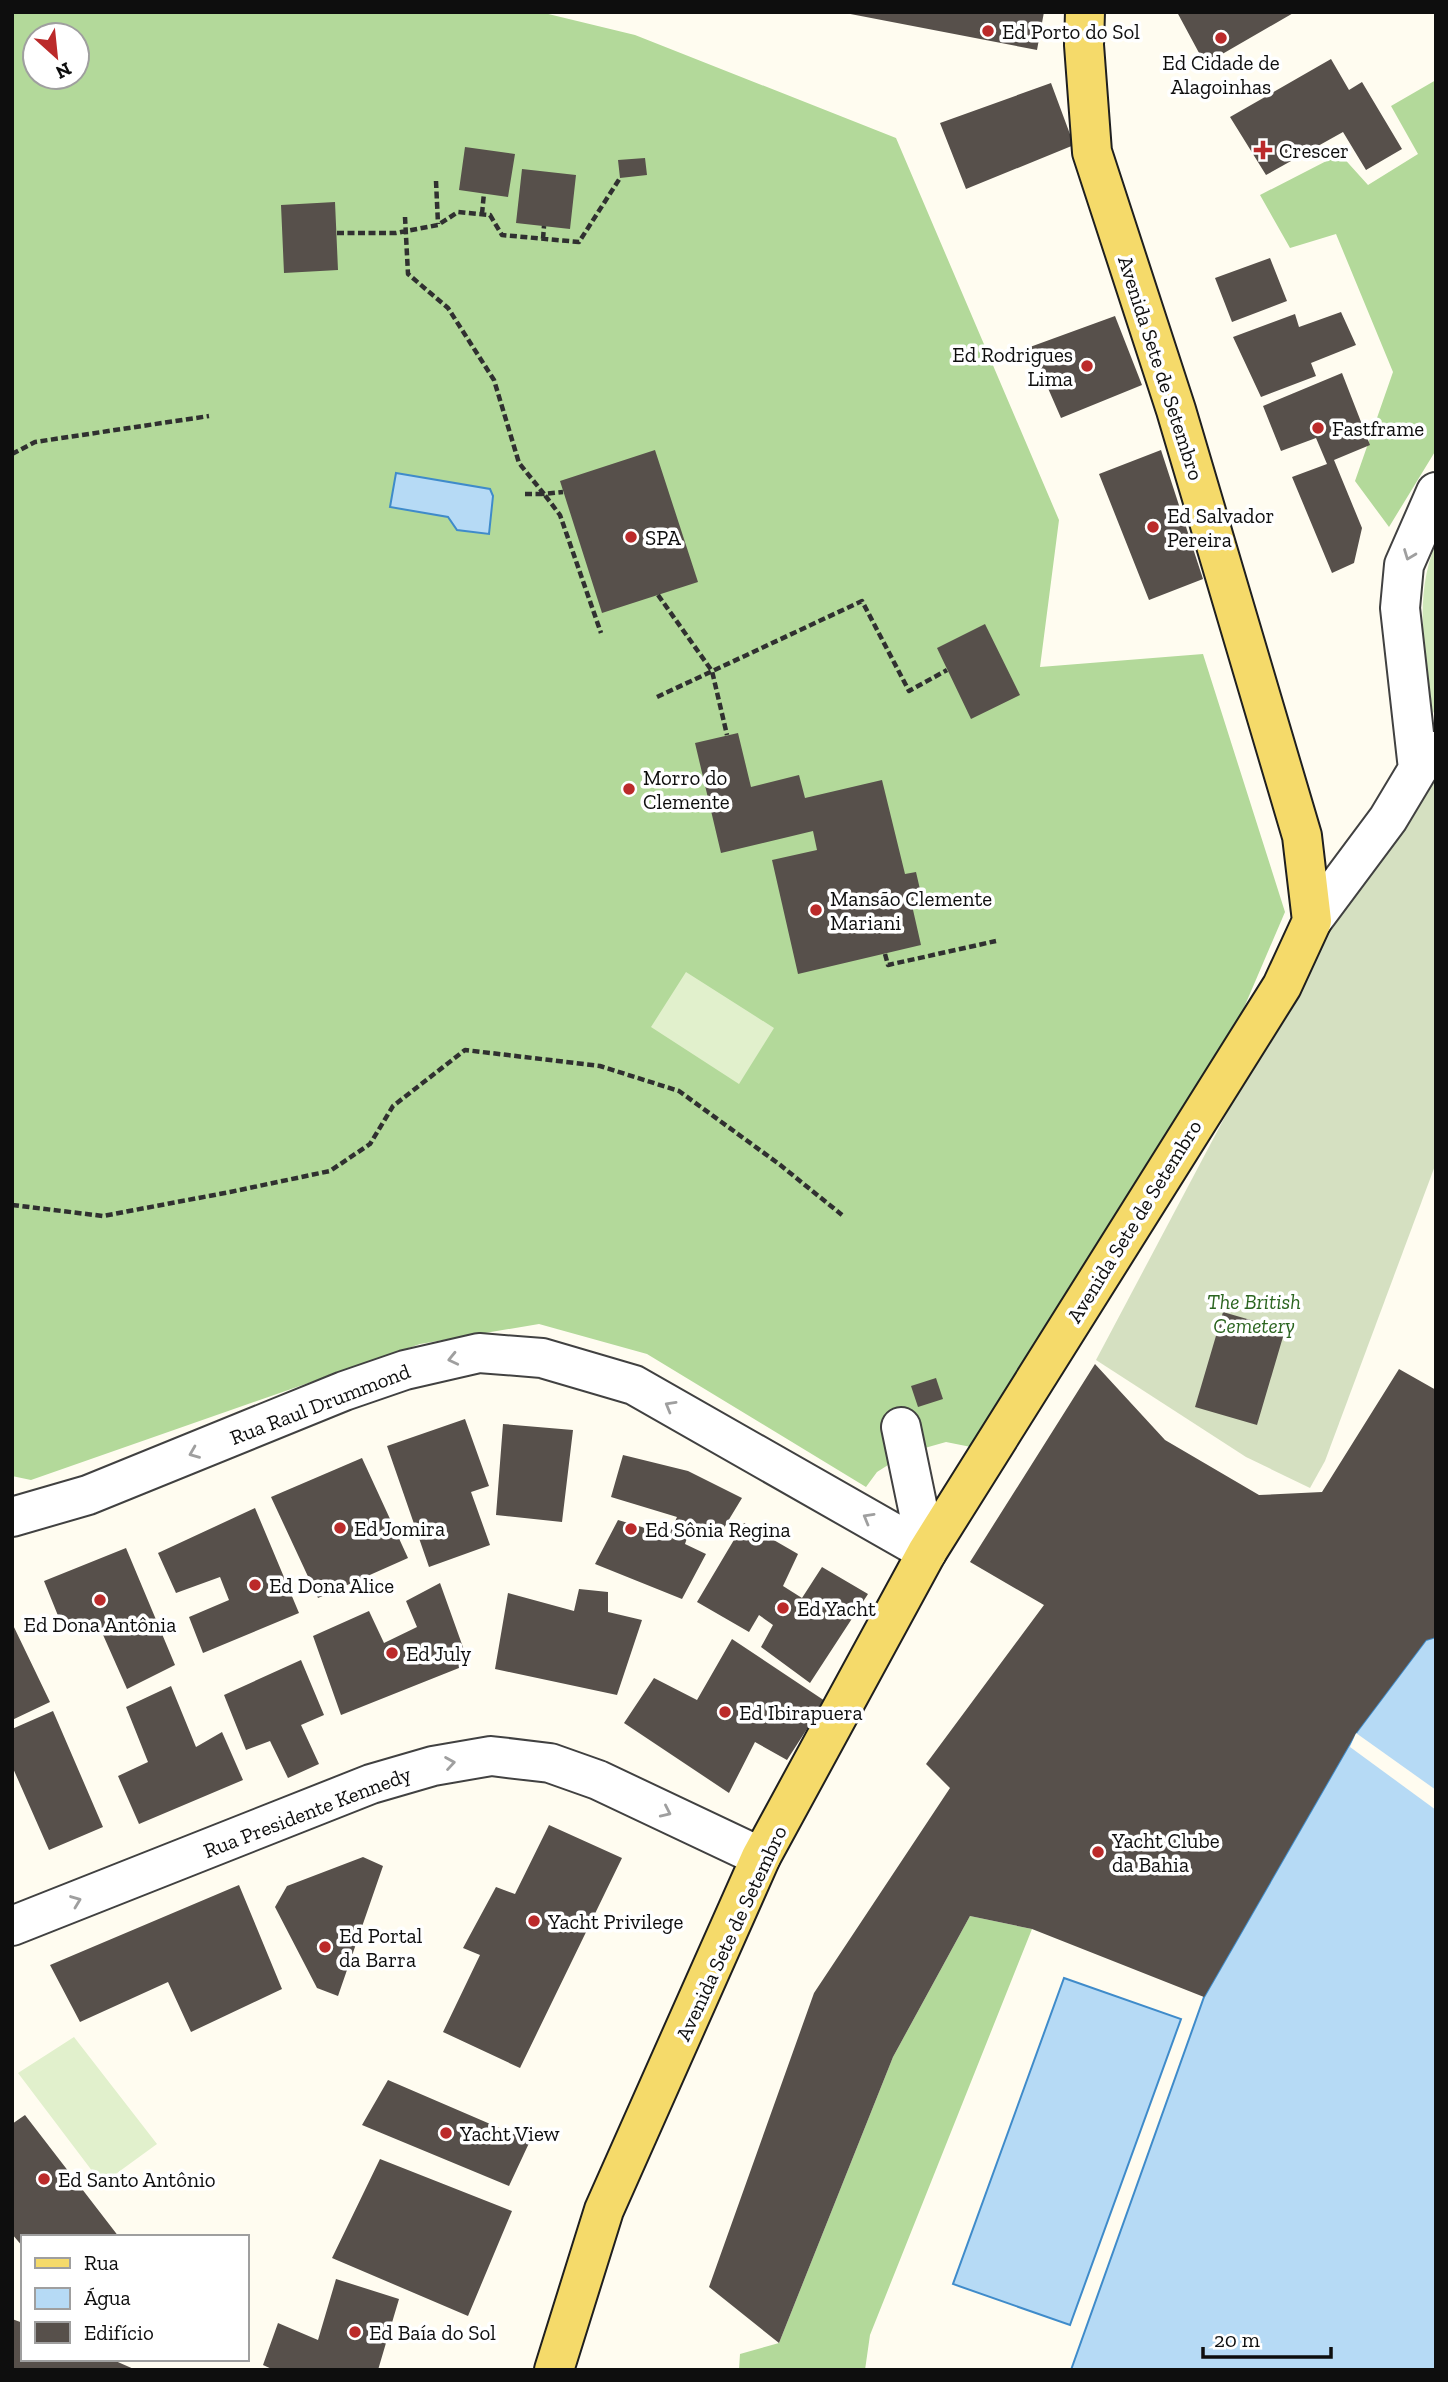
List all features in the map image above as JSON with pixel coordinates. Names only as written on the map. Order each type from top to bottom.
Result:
[{"type":"main road","name":"Avenida Sete de Setembro","points":[[554,2370],[604,2210],[761,1857],[927,1552],[1282,986],[1312,921],[1302,836],[1176,410],[1092,152],[1084,45],[1085,12]]},
{"type":"street","points":[[1312,921],[1388,819],[1427,759],[1400,608],[1404,565],[1436,492]]},
{"type":"street","name":"Rua Raul Drummond","points":[[12,1517],[88,1495],[380,1378],[479,1353],[542,1358],[634,1385],[927,1552]]},
{"type":"street","points":[[901,1427],[927,1552]]},
{"type":"street","name":"Rua Presidente Kennedy","points":[[12,1926],[371,1784],[433,1766],[491,1756],[550,1763],[598,1780],[761,1857]]},
{"type":"path","points":[[337,233],[396,233],[438,225],[458,212],[490,215],[502,235],[579,242],[620,178]]},
{"type":"path","points":[[436,181],[438,225]]},
{"type":"path","points":[[482,214],[484,193]]},
{"type":"path","points":[[405,217],[408,274],[448,308],[494,380],[519,463],[560,515],[601,633]]},
{"type":"path","points":[[543,239],[544,226]]},
{"type":"path","points":[[12,454],[35,442],[209,416]]},
{"type":"path","points":[[525,494],[563,492]]},
{"type":"path","points":[[658,595],[712,671],[727,735]]},
{"type":"path","points":[[657,697],[862,601],[909,691],[947,670]]},
{"type":"path","points":[[885,954],[888,965],[996,941]]},
{"type":"path","points":[[12,1205],[103,1216],[330,1171],[370,1144],[393,1106],[465,1050],[600,1066],[679,1091],[779,1164],[842,1216]]},
{"type":"green space","name":"Morro do Clemente","points":[[12,12],[540,12],[635,35],[896,138],[1059,520],[1040,667],[1203,654],[1285,912],[1237,1024],[976,1448],[946,1442],[907,1453],[877,1472],[866,1487],[647,1354],[539,1324],[420,1344],[31,1480],[12,1476]]},
{"type":"green space","points":[[1436,80],[1436,450],[1389,527],[1355,481],[1393,372],[1336,234],[1290,248],[1260,195],[1340,154],[1368,185],[1418,154],[1391,106]]},
{"type":"green space","points":[[1436,543],[1436,708],[1433,713],[1424,649],[1423,606],[1429,563]]},
{"type":"green space","name":"The British Cemetery","points":[[1436,765],[1436,1163],[1325,1461],[1310,1488],[1246,1457],[1096,1360],[1324,930]]},
{"type":"green space","points":[[686,972],[774,1028],[739,1084],[651,1027]]},
{"type":"green space","points":[[970,1916],[1032,1929],[870,2335],[865,2370],[739,2370],[740,2354],[779,2343],[893,2057]]},
{"type":"green space","points":[[74,2037],[157,2144],[102,2184],[18,2073]]},
{"type":"water","points":[[396,473],[490,489],[493,496],[489,534],[457,530],[448,517],[390,507]]},
{"type":"water","points":[[1436,1637],[1436,2370],[1071,2370],[1204,1997],[1356,1733],[1426,1640]]},
{"type":"water","points":[[1064,1978],[1181,2019],[1070,2325],[953,2284]]},
{"type":"pier","points":[[1356,1733],[1436,1790],[1436,1810],[1350,1747]]},
{"type":"building","name":"Ed Porto do Sol","points":[[840,12],[1044,12],[1037,50]]},
{"type":"building","name":"Ed Cidade de Alagoinhas","points":[[1177,12],[1295,12],[1205,64]]},
{"type":"building","points":[[1331,59],[1349,90],[1362,82],[1402,149],[1366,170],[1343,132],[1266,175],[1230,117]]},
{"type":"building","points":[[1051,83],[1074,145],[966,189],[940,123]]},
{"type":"building","points":[[465,147],[515,154],[508,197],[459,190]]},
{"type":"building","points":[[645,158],[647,175],[620,178],[618,160]]},
{"type":"building","points":[[522,169],[576,175],[570,229],[516,223]]},
{"type":"building","points":[[335,202],[338,270],[284,273],[281,205]]},
{"type":"building","points":[[1270,258],[1287,301],[1232,322],[1215,278]]},
{"type":"building","points":[[1341,312],[1356,345],[1311,363],[1316,376],[1261,397],[1233,337],[1295,314],[1299,327]]},
{"type":"building","name":"Ed Rodrigues Lima","points":[[1115,316],[1142,385],[1061,418],[1030,347]]},
{"type":"building","points":[[1342,373],[1370,445],[1334,460],[1362,528],[1354,563],[1332,573],[1292,477],[1327,464],[1316,438],[1281,451],[1263,406]]},
{"type":"building","name":"SPA","points":[[655,450],[698,582],[602,613],[560,481]]},
{"type":"building","name":"Ed Salvador Pereira","points":[[1161,450],[1203,579],[1149,600],[1099,474]]},
{"type":"building","points":[[985,624],[1020,695],[971,719],[937,648]]},
{"type":"building","points":[[738,733],[751,787],[799,775],[805,798],[882,780],[905,874],[916,872],[922,898],[911,901],[921,945],[798,974],[772,860],[817,850],[813,831],[721,853],[695,743]]},
{"type":"building","points":[[1223,1312],[1285,1330],[1257,1425],[1195,1407]]},
{"type":"building","name":"Yacht Clube da Bahia","points":[[1095,1364],[1165,1440],[1259,1495],[1322,1492],[1399,1369],[1436,1390],[1436,1637],[1426,1640],[1356,1733],[1204,1997],[1032,1929],[970,1916],[893,2057],[779,2343],[709,2287],[814,1993],[950,1788],[926,1764],[1044,1605],[970,1562]]},
{"type":"building","points":[[936,1378],[943,1399],[918,1407],[911,1386]]},
{"type":"building","points":[[465,1419],[489,1486],[471,1492],[490,1545],[429,1567],[387,1446]]},
{"type":"building","points":[[503,1424],[573,1430],[562,1522],[496,1515]]},
{"type":"building","name":"Ed Sônia Regina","points":[[623,1455],[688,1471],[742,1498],[719,1536],[692,1523],[685,1544],[706,1554],[682,1599],[595,1564],[618,1520],[669,1535],[677,1517],[611,1497]]},
{"type":"building","name":"Ed Jomira","points":[[362,1458],[408,1558],[318,1598],[271,1497]]},
{"type":"building","name":"Ed Dona Alice","points":[[255,1508],[299,1613],[203,1653],[189,1617],[229,1600],[220,1577],[176,1593],[158,1553]]},
{"type":"building","name":"Ed Yacht","points":[[744,1523],[798,1554],[783,1586],[802,1598],[822,1567],[868,1594],[810,1683],[761,1647],[773,1625],[759,1615],[749,1632],[697,1602]]},
{"type":"building","name":"Ed Dona Antônia","points":[[126,1548],[175,1665],[127,1689],[96,1619],[65,1633],[44,1581]]},
{"type":"building","name":"Ed July","points":[[440,1583],[469,1664],[341,1715],[313,1636],[369,1611],[384,1643],[417,1627],[406,1601]]},
{"type":"building","points":[[579,1589],[608,1592],[608,1612],[642,1620],[617,1695],[495,1669],[508,1593],[574,1611]]},
{"type":"building","points":[[12,1623],[50,1702],[12,1720]]},
{"type":"building","name":"Ed Ibirapuera","points":[[732,1639],[825,1701],[787,1760],[755,1742],[729,1793],[624,1723],[654,1678],[697,1700]]},
{"type":"building","points":[[301,1660],[324,1715],[301,1725],[319,1764],[288,1778],[270,1741],[246,1750],[224,1695]]},
{"type":"building","points":[[171,1686],[196,1747],[222,1732],[243,1780],[139,1824],[118,1776],[148,1762],[126,1707]]},
{"type":"building","points":[[53,1711],[103,1827],[49,1850],[12,1766],[12,1729]]},
{"type":"building","name":"Yacht Privilege","points":[[549,1825],[622,1858],[520,2068],[443,2032],[480,1955],[463,1948],[496,1887],[515,1894]]},
{"type":"building","name":"Ed Portal da Barra","points":[[363,1857],[383,1866],[338,1996],[317,1988],[275,1907],[287,1886]]},
{"type":"building","points":[[239,1885],[282,1989],[191,2032],[168,1982],[80,2022],[50,1965]]},
{"type":"building","name":"Yacht View","points":[[388,2080],[530,2141],[509,2186],[362,2125]]},
{"type":"building","name":"Ed Santo Antônio","points":[[25,2115],[117,2235],[21,2235],[21,2245],[12,2234],[12,2124]]},
{"type":"building","points":[[380,2159],[512,2211],[468,2316],[332,2258]]},
{"type":"building","name":"Ed Baía do Sol","points":[[336,2279],[399,2299],[378,2370],[274,2370],[263,2365],[278,2323],[318,2340]]},
{"type":"building","points":[[12,2319],[21,2322],[21,2361],[116,2361],[136,2370],[12,2370]]},
{"type":"place","name":"Ed Porto do Sol","points":[[988,31]]},
{"type":"place","name":"Ed Cidade de Alagoinhas","points":[[1221,38]]},
{"type":"place","name":"Crescer","points":[[1263,150]]},
{"type":"place","name":"Ed Rodrigues Lima","points":[[1087,366]]},
{"type":"place","name":"Fastframe","points":[[1318,428]]},
{"type":"place","name":"Ed Salvador Pereira","points":[[1153,527]]},
{"type":"place","name":"SPA","points":[[631,537]]},
{"type":"place","name":"Morro do Clemente","points":[[629,789]]},
{"type":"place","name":"Mansão Clemente Mariani","points":[[816,910]]},
{"type":"place","name":"Ed Jomira","points":[[340,1528]]},
{"type":"place","name":"Ed Sônia Regina","points":[[631,1529]]},
{"type":"place","name":"Ed Dona Alice","points":[[255,1585]]},
{"type":"place","name":"Ed Dona Antônia","points":[[100,1600]]},
{"type":"place","name":"Ed Yacht","points":[[783,1608]]},
{"type":"place","name":"Ed July","points":[[392,1653]]},
{"type":"place","name":"Ed Ibirapuera","points":[[725,1712]]},
{"type":"place","name":"Yacht Clube da Bahia","points":[[1098,1852]]},
{"type":"place","name":"Yacht Privilege","points":[[534,1921]]},
{"type":"place","name":"Ed Portal da Barra","points":[[325,1947]]},
{"type":"place","name":"Yacht View","points":[[446,2133]]},
{"type":"place","name":"Ed Santo Antônio","points":[[44,2179]]},
{"type":"place","name":"Ed Baía do Sol","points":[[355,2332]]}]
